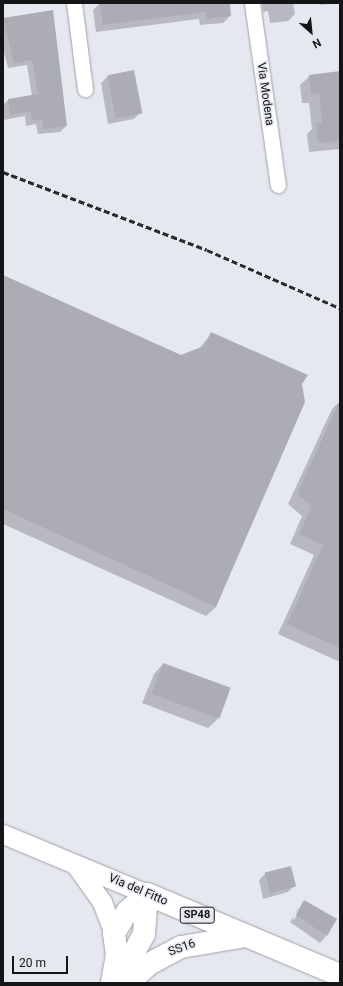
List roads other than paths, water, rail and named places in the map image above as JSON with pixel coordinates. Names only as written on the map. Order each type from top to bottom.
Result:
[{"type":"main road","points":[[112,983],[117,955],[114,933],[128,910],[146,894]]},
{"type":"main road","points":[[117,983],[144,934],[146,894]]},
{"type":"main road","name":"Via del Fitto","points":[[146,894],[340,975]]},
{"type":"main road","name":"SS16","points":[[128,983],[149,964],[181,947],[247,936]]},
{"type":"street","points":[[74,3],[85,89]]},
{"type":"street","name":"Via Modena","points":[[252,3],[278,185]]},
{"type":"street","name":"Via del Fitto","points":[[3,834],[146,894]]},
{"type":"street","points":[[74,863],[102,902],[114,933]]},
{"type":"railway","points":[[3,172],[207,250],[340,308]]}]
